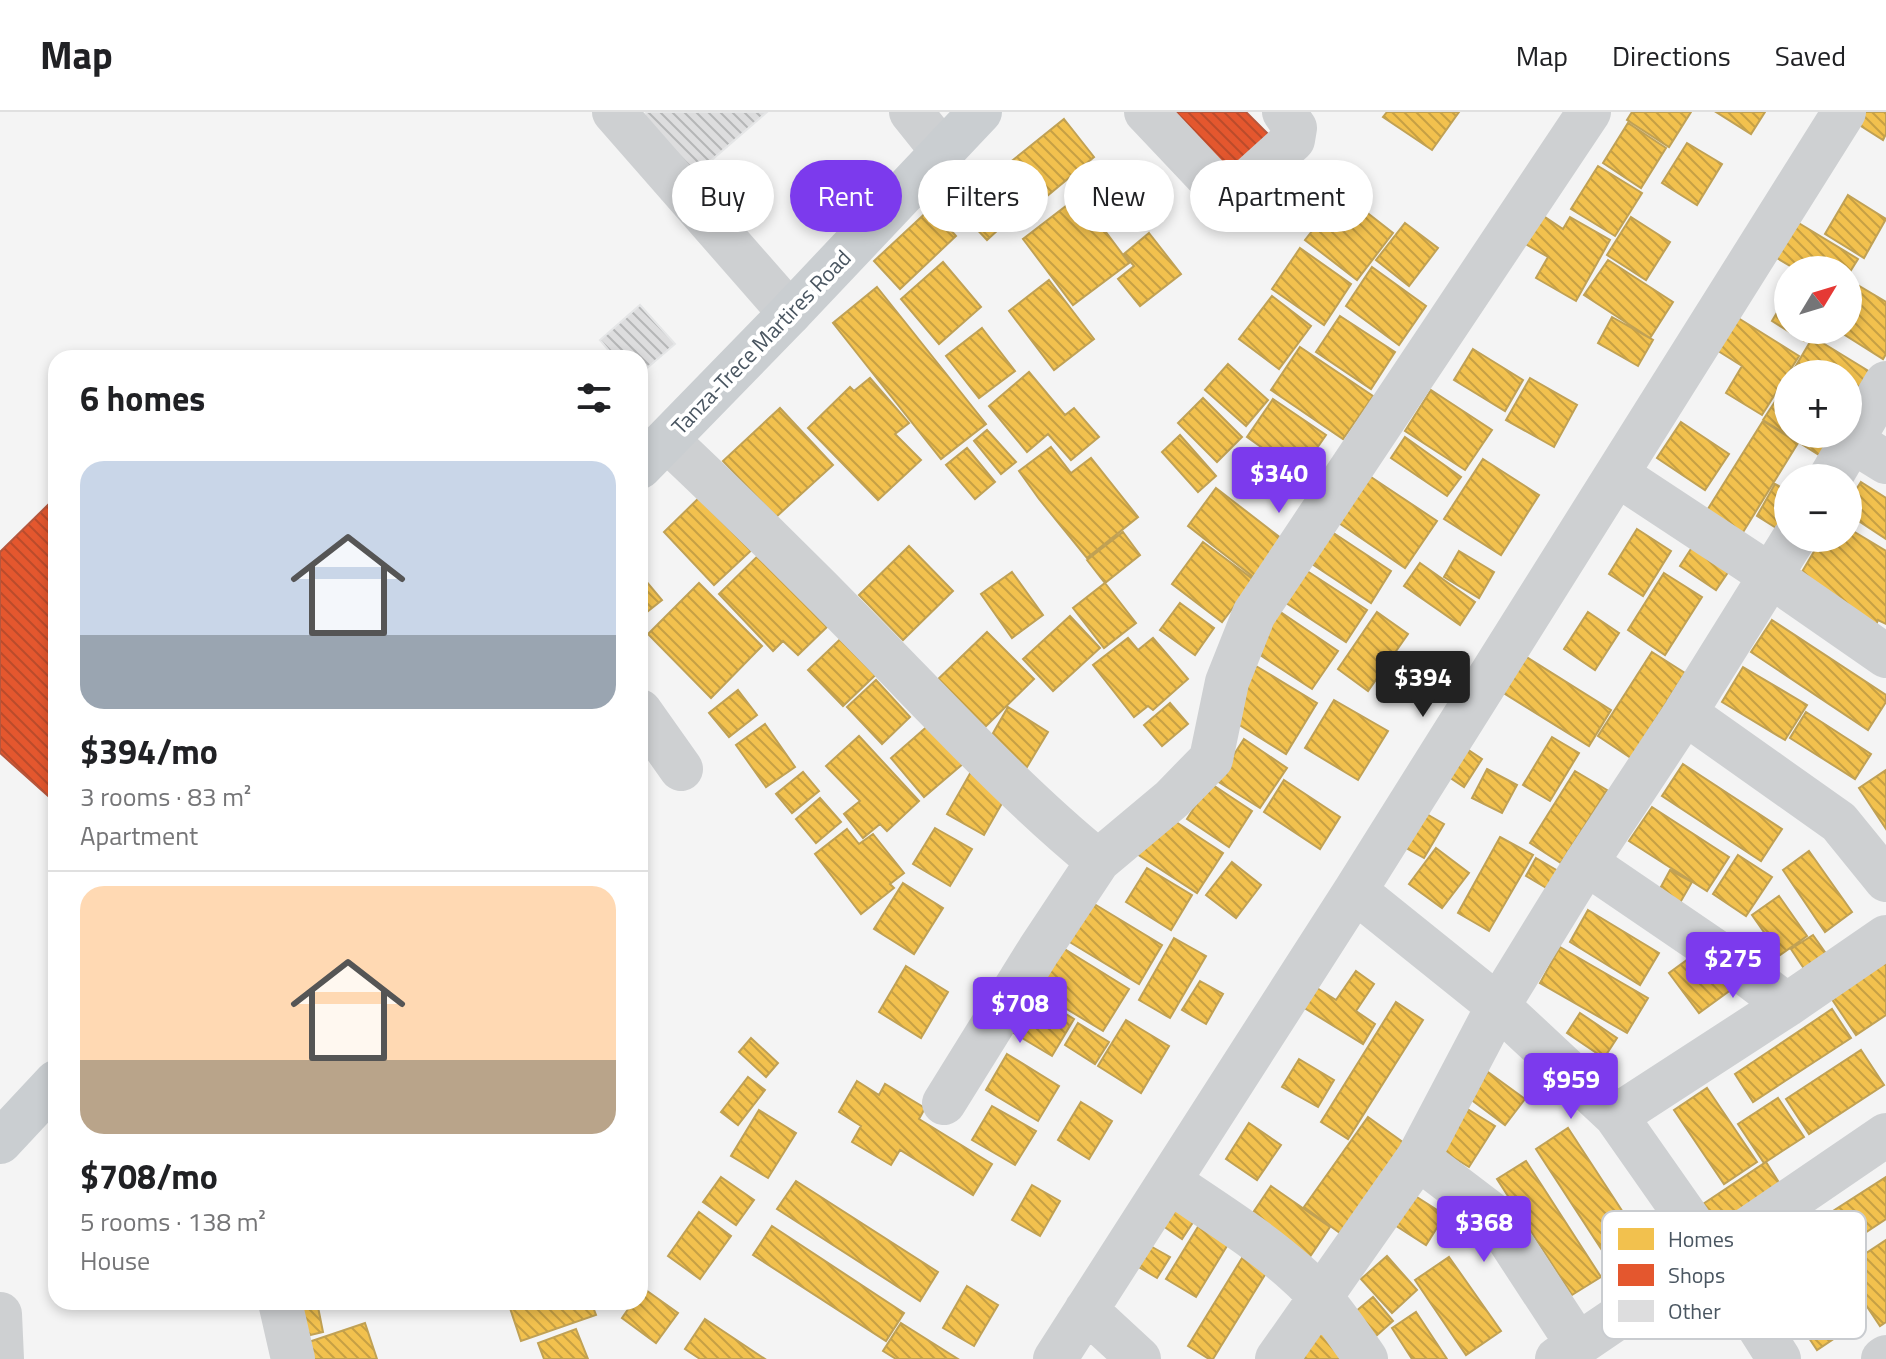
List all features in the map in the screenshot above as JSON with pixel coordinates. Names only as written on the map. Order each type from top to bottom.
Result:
[{"type":"main road","name":"Tanza-Trece Martires Road","points":[[653,454],[978,113]]},
{"type":"main road","points":[[0,1142],[48,1091]]},
{"type":"street","points":[[614,112],[790,313]]},
{"type":"street","points":[[911,112],[943,152]]},
{"type":"street","points":[[1146,112],[1215,185],[1229,190],[1242,186],[1293,140],[1295,128],[1284,112]]},
{"type":"street","points":[[944,1103],[1098,861],[1172,799],[1211,759],[1227,682],[1254,614],[1589,112]]},
{"type":"street","points":[[1055,1359],[1355,891],[1844,112]]},
{"type":"street","points":[[1851,464],[1869,452],[1886,383]]},
{"type":"street","points":[[653,454],[735,505],[985,756],[1098,861]]},
{"type":"street","points":[[1618,475],[1886,656]]},
{"type":"street","points":[[1277,1359],[1418,1158],[1498,1006],[1786,552]]},
{"type":"street","points":[[1685,713],[1839,822],[1886,880]]},
{"type":"street","points":[[648,722],[681,769]]},
{"type":"street","points":[[1586,863],[1721,955],[1787,1005]]},
{"type":"street","points":[[1355,891],[1498,1006],[1616,1116],[1683,1211]]},
{"type":"street","points":[[1616,1116],[1886,937]]},
{"type":"street","points":[[1774,1211],[1886,1135]]},
{"type":"street","points":[[1418,1158],[1493,1215],[1568,1352],[1602,1329]]},
{"type":"street","points":[[1169,1181],[1295,1272],[1320,1298],[1366,1359]]},
{"type":"street","points":[[282,1310],[293,1359]]},
{"type":"street","points":[[1086,1310],[1139,1359]]},
{"type":"street","points":[[0,1314],[2,1359]]},
{"type":"street","points":[[1766,1339],[1779,1359]]},
{"type":"building: Homes","points":[[1387,112],[1459,112],[1432,150],[1383,117]]},
{"type":"building: Homes","points":[[1632,112],[1691,112],[1669,147],[1627,120]]},
{"type":"building: Homes","points":[[1716,112],[1765,112],[1751,134]]},
{"type":"building: Homes","points":[[1859,112],[1886,112],[1883,140],[1853,121]]},
{"type":"building: Homes","points":[[1064,119],[1094,157],[1090,160],[1064,160],[1064,182],[1048,195],[1048,160],[1013,160]]},
{"type":"building: Homes","points":[[1628,123],[1666,148],[1641,188],[1603,163]]},
{"type":"building: Homes","points":[[1687,143],[1722,164],[1697,205],[1662,183]]},
{"type":"building: Homes","points":[[1598,166],[1642,193],[1615,236],[1571,209]]},
{"type":"building: Homes","points":[[1848,195],[1886,219],[1864,258],[1825,234]]},
{"type":"building: Homes","points":[[1064,208],[1064,232],[1106,232],[1129,263],[1073,305],[1023,239],[1032,232],[1048,232],[1048,220]]},
{"type":"building: Homes","points":[[1542,215],[1563,229],[1570,217],[1610,240],[1576,301],[1536,278],[1548,257],[1524,243]]},
{"type":"building: Homes","points":[[1373,217],[1393,233],[1357,280],[1305,240],[1311,232],[1373,232]]},
{"type":"building: Homes","points":[[1631,217],[1670,242],[1646,280],[1607,255]]},
{"type":"building: Homes","points":[[918,220],[918,232],[952,232],[956,236],[900,289],[874,261]]},
{"type":"building: Homes","points":[[1797,222],[1853,256],[1776,256]]},
{"type":"building: Homes","points":[[1405,223],[1438,248],[1409,286],[1376,260]]},
{"type":"building: Homes","points":[[980,232],[996,232],[987,240]]},
{"type":"building: Homes","points":[[1149,233],[1181,274],[1140,306],[1118,279],[1134,266],[1124,254]]},
{"type":"building: Homes","points":[[1300,248],[1351,284],[1324,325],[1272,289]]},
{"type":"building: Homes","points":[[1608,260],[1673,302],[1650,338],[1584,295]]},
{"type":"building: Homes","points":[[943,262],[981,307],[939,344],[901,299]]},
{"type":"building: Homes","points":[[1372,267],[1426,306],[1399,345],[1346,306]]},
{"type":"building: Homes","points":[[1049,280],[1094,339],[1054,370],[1009,311]]},
{"type":"building: Homes","points":[[877,287],[986,424],[941,459],[833,323]]},
{"type":"building: Homes","points":[[1862,288],[1886,302],[1886,354],[1883,359],[1859,344],[1862,344]]},
{"type":"building: Homes","points":[[1272,296],[1311,326],[1279,369],[1239,339]]},
{"type":"building: Homes","points":[[1340,316],[1395,352],[1371,389],[1316,352]]},
{"type":"building: Homes","points":[[1735,316],[1774,340],[1774,344],[1780,344],[1799,356],[1796,360],[1774,360],[1774,396],[1762,415],[1726,393],[1742,366],[1715,349]]},
{"type":"building: Homes","points":[[1612,317],[1653,340],[1638,366],[1598,343]]},
{"type":"building: Homes","points":[[982,328],[1015,371],[979,398],[946,356]]},
{"type":"building: Homes","points":[[1809,344],[1824,344],[1851,360],[1799,360]]},
{"type":"building: Homes","points":[[1300,347],[1373,396],[1343,439],[1271,390]]},
{"type":"building: Homes","points":[[1473,349],[1523,380],[1505,411],[1454,380]]},
{"type":"building: Homes","points":[[1228,364],[1268,400],[1246,426],[1205,390]]},
{"type":"building: Homes","points":[[1862,367],[1880,378],[1862,406]]},
{"type":"building: Homes","points":[[1029,372],[1065,415],[1074,408],[1099,437],[1071,460],[1048,434],[1027,452],[989,406]]},
{"type":"building: Homes","points":[[870,378],[909,423],[895,434],[921,460],[878,500],[808,428],[850,387],[854,391]]},
{"type":"building: Homes","points":[[1530,378],[1577,405],[1554,447],[1506,420]]},
{"type":"building: Homes","points":[[1431,390],[1492,430],[1465,470],[1405,431]]},
{"type":"building: Homes","points":[[1203,398],[1242,437],[1217,462],[1178,423]]},
{"type":"building: Homes","points":[[1273,399],[1326,435],[1299,474],[1247,437]]},
{"type":"building: Homes","points":[[1774,403],[1774,427],[1763,420]]},
{"type":"building: Homes","points":[[780,408],[833,465],[776,517],[723,461]]},
{"type":"building: Homes","points":[[1763,421],[1774,428],[1774,448],[1795,448],[1785,464],[1774,464],[1774,482],[1737,542],[1701,520]]},
{"type":"building: Homes","points":[[1681,422],[1729,454],[1705,490],[1657,458]]},
{"type":"building: Homes","points":[[987,430],[1016,462],[1001,474],[974,441]]},
{"type":"building: Homes","points":[[1180,435],[1216,476],[1198,492],[1162,452]]},
{"type":"building: Homes","points":[[1405,437],[1461,477],[1447,496],[1391,458]]},
{"type":"building: Homes","points":[[1051,447],[1071,473],[1091,458],[1138,517],[1087,558],[1019,471]]},
{"type":"building: Homes","points":[[967,448],[995,482],[975,499],[946,465]]},
{"type":"building: Homes","points":[[1808,448],[1832,448],[1827,460]]},
{"type":"building: Homes","points":[[1483,459],[1539,495],[1501,555],[1444,519]]},
{"type":"building: Homes","points":[[1368,475],[1437,521],[1405,568],[1336,521]]},
{"type":"building: Homes","points":[[1862,483],[1886,498],[1886,539],[1862,523]]},
{"type":"building: Homes","points":[[1774,486],[1774,527],[1757,516]]},
{"type":"building: Homes","points":[[1216,488],[1286,542],[1256,579],[1188,526]]},
{"type":"building: Homes","points":[[706,491],[757,545],[714,585],[664,532]]},
{"type":"building: Homes","points":[[1637,529],[1671,551],[1643,596],[1609,574]]},
{"type":"building: Homes","points":[[1123,532],[1140,555],[1105,583],[1087,560]]},
{"type":"building: Homes","points":[[1332,532],[1391,571],[1371,603],[1312,564]]},
{"type":"building: Homes","points":[[1700,535],[1737,559],[1716,590],[1680,566]]},
{"type":"building: Homes","points":[[1862,536],[1886,551],[1886,624],[1878,620],[1876,625],[1799,577],[1814,552],[1862,552]]},
{"type":"building: Homes","points":[[1203,542],[1254,580],[1222,622],[1172,584]]},
{"type":"building: Homes","points":[[770,544],[824,602],[813,613],[827,627],[798,655],[783,641],[773,651],[719,594]]},
{"type":"building: Homes","points":[[909,546],[953,591],[903,640],[859,595]]},
{"type":"building: Homes","points":[[1459,551],[1494,572],[1479,598],[1444,577]]},
{"type":"building: Homes","points":[[1420,563],[1475,602],[1460,625],[1404,586]]},
{"type":"building: Homes","points":[[1304,569],[1367,610],[1346,642],[1283,601]]},
{"type":"building: Homes","points":[[1012,572],[1043,615],[1012,638],[981,594]]},
{"type":"building: Homes","points":[[1664,573],[1702,597],[1665,655],[1628,630]]},
{"type":"building: Homes","points":[[648,583],[662,600],[648,611]]},
{"type":"building: Homes","points":[[699,583],[762,646],[711,698],[648,634]]},
{"type":"building: Homes","points":[[1105,583],[1136,623],[1104,648],[1073,608]]},
{"type":"building: Homes","points":[[1180,603],[1214,628],[1195,655],[1160,630]]},
{"type":"building: Homes","points":[[1279,611],[1338,651],[1312,689],[1254,651]]},
{"type":"building: Homes","points":[[1377,612],[1408,634],[1368,691],[1338,669]]},
{"type":"building: Homes","points":[[1588,612],[1619,633],[1595,670],[1564,649]]},
{"type":"building: Homes","points":[[1070,616],[1100,648],[1053,691],[1023,659]]},
{"type":"building: Homes","points":[[1772,620],[1886,695],[1886,702],[1868,730],[1751,652]]},
{"type":"building: Homes","points":[[854,626],[889,662],[843,706],[808,670]]},
{"type":"building: Homes","points":[[987,632],[1034,679],[980,732],[933,684]]},
{"type":"building: Homes","points":[[1128,638],[1138,650],[1153,638],[1188,679],[1153,710],[1148,706],[1134,717],[1093,665]]},
{"type":"building: Homes","points":[[1652,652],[1685,673],[1631,758],[1598,736]]},
{"type":"building: Homes","points":[[1520,653],[1611,710],[1589,746],[1497,689]]},
{"type":"building: Homes","points":[[1256,666],[1317,703],[1286,754],[1225,716]]},
{"type":"building: Homes","points":[[1743,667],[1807,705],[1785,740],[1722,702]]},
{"type":"building: Homes","points":[[876,680],[910,717],[882,744],[847,707]]},
{"type":"building: Homes","points":[[738,690],[757,715],[729,737],[709,713]]},
{"type":"building: Homes","points":[[1334,700],[1388,731],[1358,780],[1305,748]]},
{"type":"building: Homes","points":[[1170,703],[1188,724],[1162,746],[1144,725]]},
{"type":"building: Homes","points":[[1008,707],[1048,732],[1024,772],[984,749]]},
{"type":"building: Homes","points":[[1806,712],[1871,754],[1855,779],[1790,738]]},
{"type":"building: Homes","points":[[938,717],[971,757],[924,797],[891,758]]},
{"type":"building: Homes","points":[[765,724],[795,767],[766,787],[736,745]]},
{"type":"building: Homes","points":[[859,736],[919,801],[887,831],[880,824],[863,838],[844,814],[860,801],[826,766]]},
{"type":"building: Homes","points":[[1552,737],[1579,753],[1550,801],[1523,785]]},
{"type":"building: Homes","points":[[1244,739],[1287,768],[1260,808],[1217,781]]},
{"type":"building: Homes","points":[[1458,743],[1482,759],[1464,787],[1440,771]]},
{"type":"building: Homes","points":[[976,763],[1013,784],[984,835],[947,814]]},
{"type":"building: Homes","points":[[1683,764],[1782,829],[1761,861],[1662,796]]},
{"type":"building: Homes","points":[[1487,769],[1517,785],[1502,813],[1472,798]]},
{"type":"building: Homes","points":[[1886,770],[1886,829],[1859,788]]},
{"type":"building: Homes","points":[[1575,771],[1607,790],[1561,863],[1530,843]]},
{"type":"building: Homes","points":[[803,772],[819,791],[792,813],[776,794]]},
{"type":"building: Homes","points":[[1284,780],[1340,817],[1320,849],[1264,812]]},
{"type":"building: Homes","points":[[1210,783],[1252,811],[1229,847],[1187,819]]},
{"type":"building: Homes","points":[[820,798],[841,822],[816,843],[796,819]]},
{"type":"building: Homes","points":[[1652,807],[1729,857],[1707,891],[1629,841]]},
{"type":"building: Homes","points":[[1418,809],[1444,824],[1424,858],[1399,844]]},
{"type":"building: Homes","points":[[1164,814],[1223,853],[1197,893],[1137,854]]},
{"type":"building: Homes","points":[[935,828],[972,849],[950,886],[913,864]]},
{"type":"building: Homes","points":[[847,829],[859,844],[873,834],[904,873],[890,884],[894,888],[861,914],[815,854]]},
{"type":"building: Homes","points":[[1500,837],[1533,855],[1489,931],[1458,913]]},
{"type":"building: Homes","points":[[1436,848],[1469,873],[1442,908],[1409,884]]},
{"type":"building: Homes","points":[[1809,851],[1852,912],[1825,932],[1783,870]]},
{"type":"building: Homes","points":[[1738,855],[1772,877],[1746,916],[1713,894]]},
{"type":"building: Homes","points":[[1536,858],[1565,875],[1555,893],[1526,876]]},
{"type":"building: Homes","points":[[1232,862],[1261,885],[1236,918],[1206,895]]},
{"type":"building: Homes","points":[[1147,868],[1192,895],[1171,930],[1126,902]]},
{"type":"building: Homes","points":[[1670,870],[1692,882],[1677,908],[1656,896]]},
{"type":"building: Homes","points":[[903,883],[943,908],[914,954],[874,929]]},
{"type":"building: Homes","points":[[1779,896],[1807,936],[1780,955],[1752,915]]},
{"type":"building: Homes","points":[[1091,902],[1162,945],[1139,984],[1068,941]]},
{"type":"building: Homes","points":[[1588,910],[1659,953],[1640,985],[1570,942]]},
{"type":"building: Homes","points":[[1813,935],[1827,955],[1805,970],[1791,949]]},
{"type":"building: Homes","points":[[1174,938],[1206,956],[1170,1018],[1139,1000]]},
{"type":"building: Homes","points":[[1886,940],[1886,1015],[1856,1035],[1821,983]]},
{"type":"building: Homes","points":[[1560,947],[1648,998],[1627,1033],[1540,983]]},
{"type":"building: Homes","points":[[1063,948],[1129,989],[1103,1031],[1037,991]]},
{"type":"building: Homes","points":[[1702,949],[1732,989],[1699,1013],[1669,973]]},
{"type":"building: Homes","points":[[906,966],[948,992],[921,1038],[879,1012]]},
{"type":"building: Homes","points":[[1356,971],[1374,984],[1356,1011],[1375,1024],[1363,1044],[1293,1001],[1306,981],[1336,1000]]},
{"type":"building: Homes","points":[[1200,981],[1223,994],[1206,1024],[1182,1010]]},
{"type":"building: Homes","points":[[1034,994],[1074,1019],[1052,1056],[1012,1032]]},
{"type":"building: Homes","points":[[1396,1002],[1423,1020],[1348,1139],[1321,1122]]},
{"type":"building: Homes","points":[[1832,1009],[1851,1038],[1753,1102],[1735,1074]]},
{"type":"building: Homes","points":[[1580,1013],[1617,1038],[1604,1058],[1567,1033]]},
{"type":"building: Homes","points":[[1126,1020],[1169,1046],[1141,1093],[1098,1066]]},
{"type":"building: Homes","points":[[1078,1023],[1109,1042],[1095,1064],[1065,1045]]},
{"type":"building: Homes","points":[[751,1038],[778,1063],[766,1077],[739,1052]]},
{"type":"building: Homes","points":[[1861,1050],[1884,1085],[1809,1134],[1786,1099]]},
{"type":"building: Homes","points":[[1007,1054],[1059,1086],[1038,1121],[986,1090]]},
{"type":"building: Homes","points":[[1299,1059],[1334,1080],[1318,1107],[1282,1087]]},
{"type":"building: Homes","points":[[1488,1072],[1525,1099],[1505,1125],[1469,1098]]},
{"type":"building: Homes","points":[[748,1077],[765,1090],[738,1125],[721,1112]]},
{"type":"building: Homes","points":[[857,1081],[879,1095],[885,1084],[925,1108],[919,1119],[992,1164],[973,1195],[900,1150],[891,1165],[852,1142],[861,1126],[839,1112]]},
{"type":"building: Homes","points":[[1707,1088],[1757,1162],[1724,1184],[1674,1110]]},
{"type":"building: Homes","points":[[1778,1098],[1804,1137],[1764,1163],[1738,1124]]},
{"type":"building: Homes","points":[[1081,1102],[1112,1121],[1089,1159],[1058,1140]]},
{"type":"building: Homes","points":[[1461,1105],[1495,1126],[1469,1167],[1435,1146]]},
{"type":"building: Homes","points":[[992,1106],[1036,1131],[1015,1165],[972,1140]]},
{"type":"building: Homes","points":[[759,1110],[796,1133],[768,1178],[731,1156]]},
{"type":"building: Homes","points":[[1368,1117],[1404,1143],[1340,1233],[1304,1207]]},
{"type":"building: Homes","points":[[1249,1123],[1281,1145],[1257,1180],[1226,1159]]},
{"type":"building: Homes","points":[[1568,1128],[1622,1211],[1602,1211],[1602,1250],[1536,1149]]},
{"type":"building: Homes","points":[[1526,1161],[1601,1277],[1572,1295],[1497,1179]]},
{"type":"building: Homes","points":[[1766,1162],[1780,1184],[1740,1211],[1707,1211],[1703,1204]]},
{"type":"building: Homes","points":[[721,1177],[754,1200],[736,1225],[703,1202]]},
{"type":"building: Homes","points":[[1886,1177],[1886,1219],[1866,1232],[1866,1211],[1833,1211]]},
{"type":"building: Homes","points":[[796,1181],[938,1272],[920,1301],[777,1209]]},
{"type":"building: Homes","points":[[1032,1185],[1060,1201],[1040,1236],[1012,1220]]},
{"type":"building: Homes","points":[[1271,1186],[1330,1227],[1305,1264],[1246,1223]]},
{"type":"building: Homes","points":[[1175,1192],[1201,1210],[1182,1239],[1156,1221]]},
{"type":"building: Homes","points":[[1409,1192],[1445,1215],[1426,1245],[1390,1222]]},
{"type":"building: Homes","points":[[699,1212],[731,1236],[700,1279],[668,1256]]},
{"type":"building: Homes","points":[[1201,1222],[1230,1241],[1196,1297],[1166,1279]]},
{"type":"building: Homes","points":[[772,1226],[904,1313],[886,1341],[753,1255]]},
{"type":"building: Homes","points":[[1886,1240],[1886,1322],[1880,1326],[1866,1305],[1866,1253]]},
{"type":"building: Homes","points":[[1145,1243],[1170,1257],[1157,1278],[1132,1263]]},
{"type":"building: Homes","points":[[1247,1250],[1271,1265],[1213,1359],[1209,1359],[1188,1346]]},
{"type":"building: Homes","points":[[1387,1256],[1417,1290],[1392,1313],[1361,1279]]},
{"type":"building: Homes","points":[[1449,1257],[1501,1331],[1466,1355],[1415,1280]]},
{"type":"building: Homes","points":[[967,1286],[998,1305],[974,1346],[943,1328]]},
{"type":"building: Homes","points":[[648,1292],[678,1313],[656,1343],[622,1318],[628,1310],[648,1310]]},
{"type":"building: Homes","points":[[1373,1297],[1393,1321],[1376,1336],[1355,1312]]},
{"type":"building: Homes","points":[[296,1310],[319,1310],[323,1332],[298,1338]]},
{"type":"building: Homes","points":[[511,1310],[594,1310],[596,1315],[521,1341]]},
{"type":"building: Homes","points":[[1416,1312],[1447,1359],[1412,1359],[1392,1328]]},
{"type":"building: Homes","points":[[705,1319],[765,1359],[700,1359],[685,1349]]},
{"type":"building: Homes","points":[[365,1323],[377,1359],[308,1359],[303,1344]]},
{"type":"building: Homes","points":[[901,1323],[958,1359],[896,1359],[883,1351]]},
{"type":"building: Homes","points":[[1320,1324],[1347,1359],[1303,1359]]},
{"type":"building: Homes","points":[[576,1329],[588,1359],[544,1359],[538,1343]]},
{"type":"building: Homes","points":[[1810,1339],[1834,1339],[1817,1350]]},
{"type":"building: Shops","points":[[1167,112],[1246,112],[1273,139],[1252,160],[1214,160]]},
{"type":"building: Shops","points":[[48,505],[48,796],[0,753],[0,552]]},
{"type":"building: Other","points":[[647,112],[767,112],[712,160],[677,160],[641,118]]},
{"type":"building: Other","points":[[640,305],[675,344],[648,367],[648,350],[608,350],[600,340]]}]
